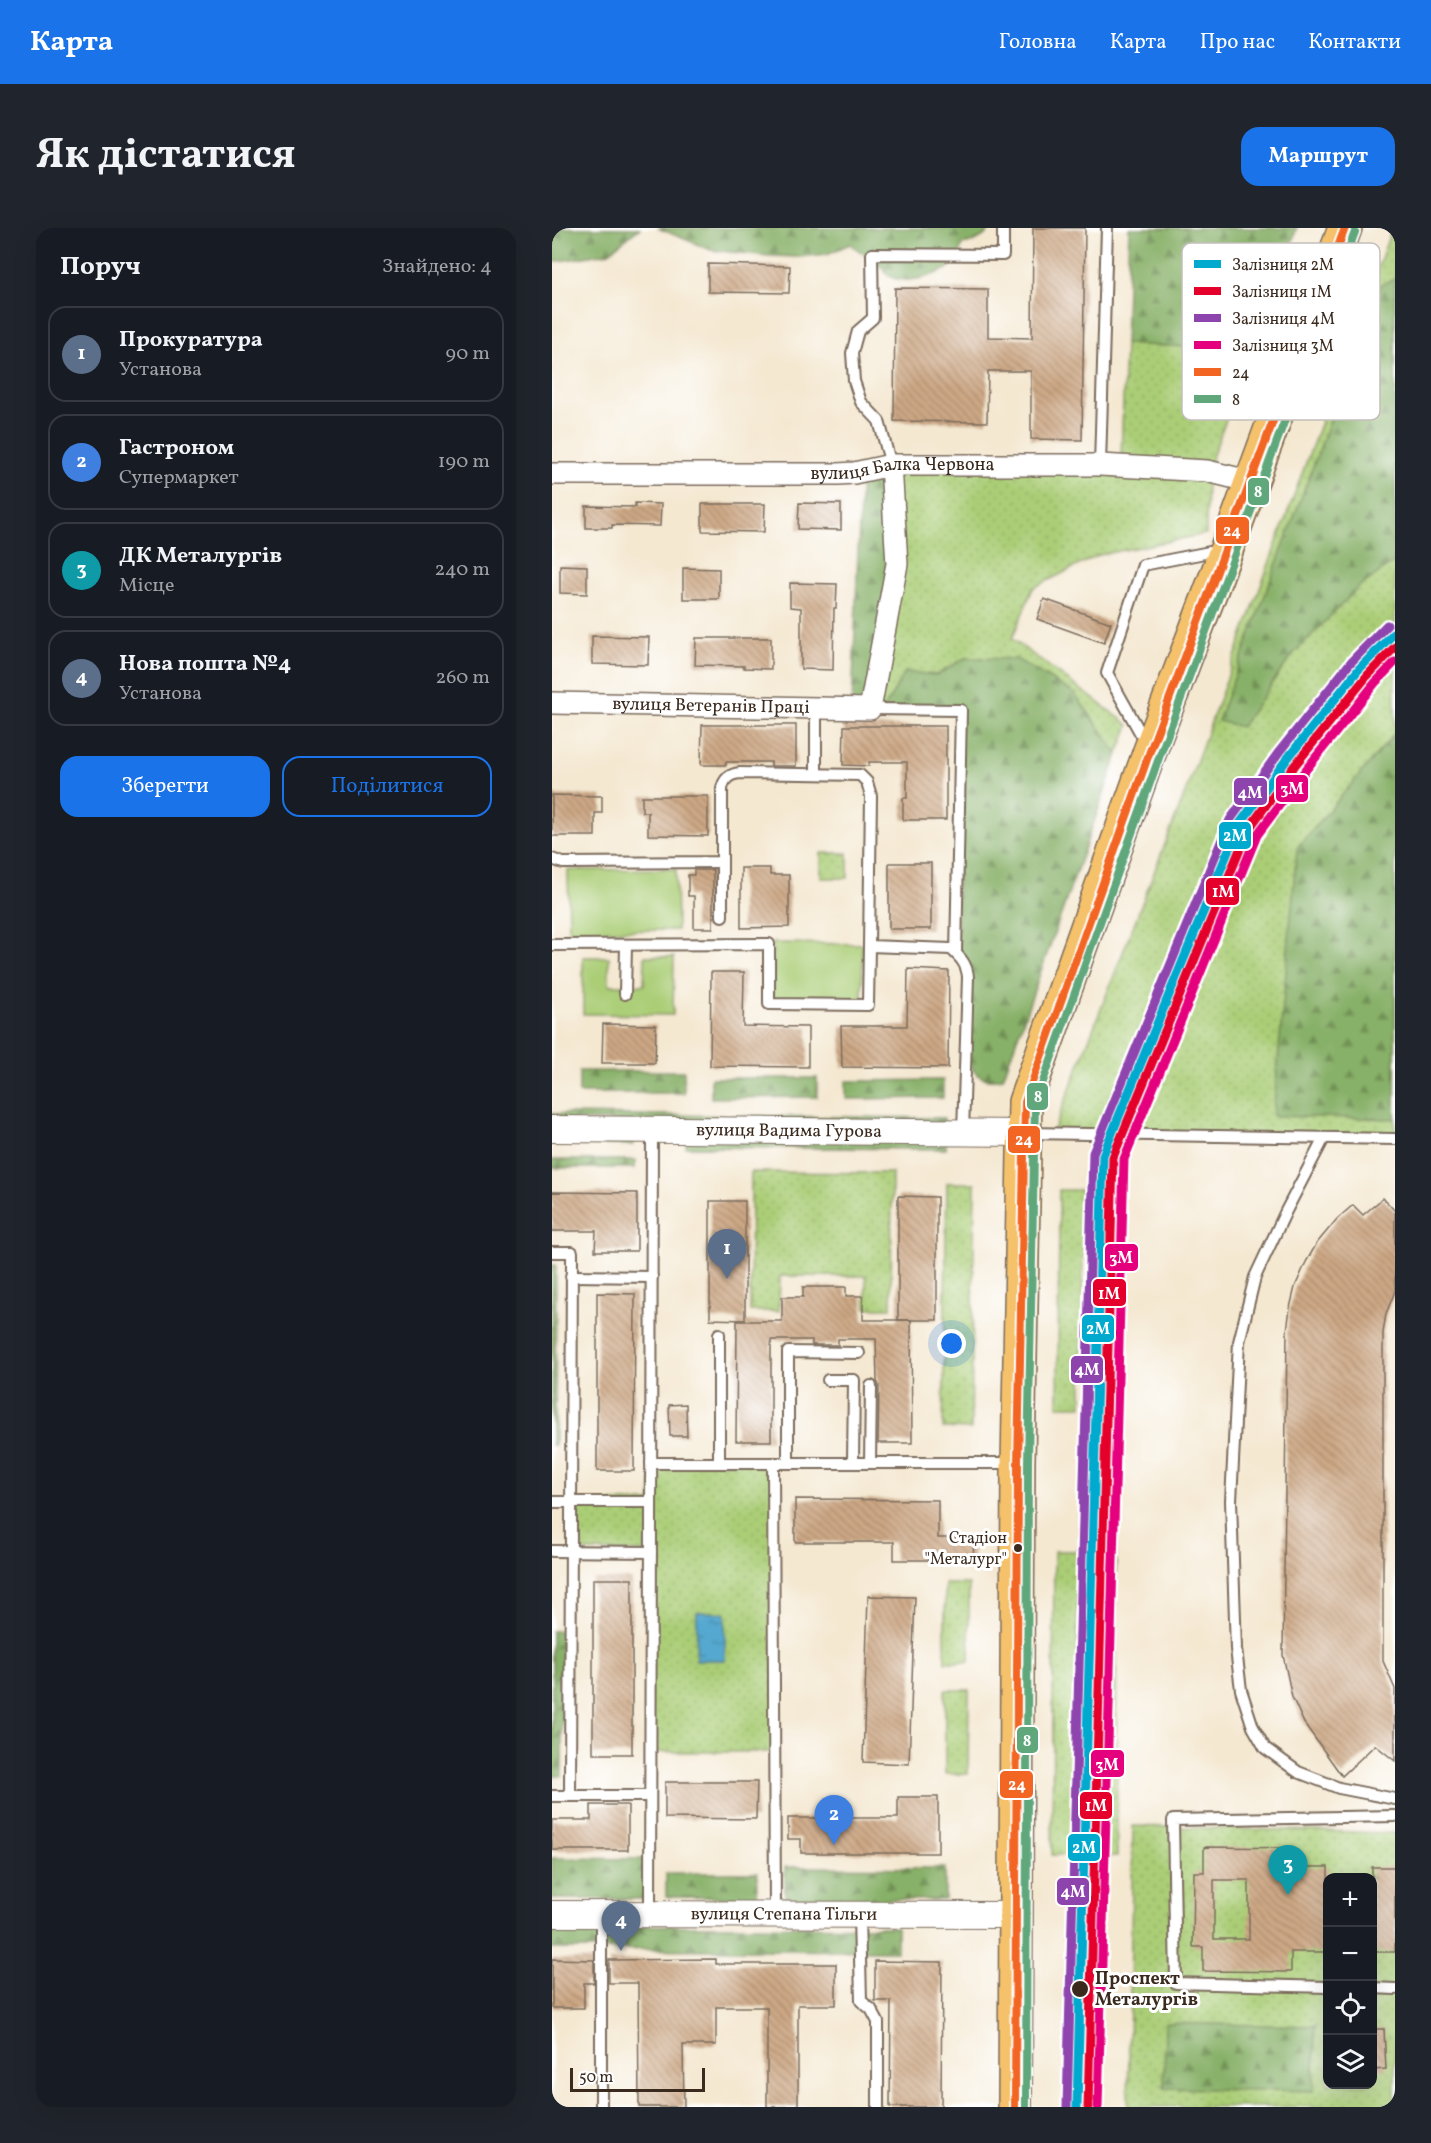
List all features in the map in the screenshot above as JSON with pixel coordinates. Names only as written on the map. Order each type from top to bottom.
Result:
[{"type":"main road","points":[[1015,2107],[1018,1463],[1025,1102],[1150,751],[1274,420]]},
{"type":"street","name":"вулиця Балка Червона","points":[[552,474],[837,474],[854,473],[891,465],[1100,465],[1207,471],[1252,482]]},
{"type":"street","points":[[870,709],[897,564],[891,465]]},
{"type":"street","name":"вулиця Ветеранів Праці","points":[[552,703],[870,709]]},
{"type":"street","name":"вулиця Вадима Гурова","points":[[552,1129],[1025,1133]]},
{"type":"street","name":"вулиця Степана Тільги","points":[[552,1914],[1017,1915]]},
{"type":"lane","points":[[891,465],[879,421],[861,402],[854,381],[852,353],[858,331],[873,318],[872,254],[1003,255],[1003,228]]},
{"type":"lane","points":[[1100,465],[1107,228]]},
{"type":"lane","points":[[1150,751],[1107,673],[1143,565],[1227,549]]},
{"type":"lane","points":[[816,708],[816,773]]},
{"type":"lane","points":[[870,709],[961,710],[956,953]]},
{"type":"lane","points":[[552,945],[769,944],[769,1004],[868,1005],[870,788],[866,780],[860,775],[816,773],[740,773],[728,777],[723,782],[722,789],[722,916]]},
{"type":"lane","points":[[552,859],[563,863],[722,862]]},
{"type":"lane","points":[[625,994],[626,945]]},
{"type":"lane","points":[[869,946],[951,949],[965,964],[968,977],[963,1132]]},
{"type":"lane","points":[[650,1914],[652,1129]]},
{"type":"lane","points":[[1025,1133],[1395,1139]]},
{"type":"lane","points":[[1324,1138],[1255,1277],[1239,1342],[1231,1501],[1236,1649],[1241,1690],[1253,1727],[1265,1748],[1298,1772],[1339,1788],[1395,1799]]},
{"type":"lane","points":[[552,1252],[572,1252],[570,1796]]},
{"type":"lane","points":[[572,1276],[652,1276]]},
{"type":"lane","points":[[719,1334],[719,1463]]},
{"type":"lane","points":[[788,1463],[788,1352],[859,1353]]},
{"type":"lane","points":[[828,1380],[854,1380],[853,1463]]},
{"type":"lane","points":[[870,1463],[871,1386]]},
{"type":"lane","points":[[651,1463],[1018,1463]]},
{"type":"lane","points":[[773,1463],[775,1914]]},
{"type":"lane","points":[[552,1502],[651,1502]]},
{"type":"lane","points":[[552,1551],[651,1552]]},
{"type":"lane","points":[[552,1796],[650,1796]]},
{"type":"lane","points":[[1323,1987],[1176,1983],[1173,1820],[1395,1816]]},
{"type":"lane","points":[[601,1914],[601,2107]]},
{"type":"lane","points":[[859,1915],[861,2001],[871,2009],[878,2022],[878,2107]]},
{"type":"lane","points":[[1377,1988],[1395,1989]]},
{"type":"green space","points":[[554,228],[640,228],[608,253],[552,262]]},
{"type":"green space","points":[[658,228],[991,228],[979,239],[963,244],[952,265],[936,274],[905,280],[895,279],[888,275],[883,268],[850,244],[827,254],[800,257],[770,256],[711,250]]},
{"type":"green space","points":[[1129,228],[1297,228],[1291,243],[1182,243],[1182,347],[1125,344]]},
{"type":"green space","points":[[1392,228],[1395,228],[1395,1139],[1053,1132],[1185,793],[1322,420],[1380,420],[1380,261]]},
{"type":"green space","points":[[1395,279],[1395,561],[1358,588],[1294,653],[1241,727],[1218,721],[1330,420],[1380,420],[1381,284]]},
{"type":"green space","points":[[1125,344],[1182,347],[1182,420],[1226,420],[1210,463],[1121,458]]},
{"type":"green space","points":[[891,465],[1207,471],[1206,534],[1099,555],[1033,588],[1012,639],[1129,725],[1118,754],[1074,693],[965,658],[937,675],[905,672],[884,709],[870,709]]},
{"type":"green space","points":[[891,465],[897,564],[870,709],[852,708],[861,471]]},
{"type":"green space","points":[[965,658],[1016,659],[1074,693],[1118,754],[1003,1078],[986,1079],[975,1072],[969,1060],[966,1044],[968,979],[956,953],[961,710],[884,709],[905,672],[937,675]]},
{"type":"green space","points":[[1395,733],[1395,1119],[1273,1116],[1297,848]]},
{"type":"green space","points":[[821,853],[848,853],[848,878],[821,878]]},
{"type":"green space","points":[[676,869],[677,930],[569,931],[568,870]]},
{"type":"green space","points":[[773,943],[863,944],[862,1000],[773,999]]},
{"type":"green space","points":[[645,956],[674,957],[673,1015],[583,1014],[583,957],[609,957],[609,985],[644,985]]},
{"type":"green space","points":[[579,1071],[684,1071],[684,1093],[579,1093]]},
{"type":"green space","points":[[711,1078],[817,1078],[817,1097],[711,1098]]},
{"type":"green space","points":[[943,1080],[943,1098],[846,1099],[846,1081]]},
{"type":"green space","points":[[552,1114],[944,1118],[944,1124],[552,1120]]},
{"type":"green space","points":[[552,1137],[634,1137],[634,1145],[552,1144]]},
{"type":"green space","points":[[686,1140],[946,1141],[946,1149],[686,1147]]},
{"type":"green space","points":[[552,1160],[636,1160],[635,1168],[552,1168]]},
{"type":"green space","points":[[1097,1168],[1121,1168],[1119,1423],[1095,1423]]},
{"type":"green space","points":[[751,1172],[892,1173],[891,1308],[866,1308],[866,1276],[780,1276],[779,1311],[750,1311]]},
{"type":"green space","points":[[947,1183],[975,1183],[971,1429],[943,1428]]},
{"type":"green space","points":[[1059,1190],[1083,1190],[1082,1406],[1058,1406]]},
{"type":"green space","points":[[552,1265],[556,1265],[555,1445],[552,1445]]},
{"type":"green space","points":[[651,1463],[773,1463],[774,1752],[650,1752],[651,1552],[571,1551],[571,1502],[651,1502]]},
{"type":"green space","points":[[1093,1541],[1116,1541],[1117,1856],[1093,1856]]},
{"type":"green space","points":[[1054,1551],[1078,1551],[1075,1855],[1052,1855]]},
{"type":"green space","points":[[945,1584],[969,1584],[969,1662],[945,1662]]},
{"type":"green space","points":[[552,1631],[562,1631],[562,1776],[552,1776]]},
{"type":"green space","points":[[945,1690],[969,1690],[968,1774],[945,1774]]},
{"type":"green space","points":[[1133,1826],[1395,1833],[1395,2107],[1128,2107]]},
{"type":"green space","points":[[552,1858],[646,1859],[645,1899],[552,1899]]},
{"type":"green space","points":[[785,1867],[945,1868],[945,1900],[785,1899]]},
{"type":"green space","points":[[666,1873],[757,1873],[757,1898],[666,1897]]},
{"type":"green space","points":[[1064,1877],[1082,1877],[1082,1939],[1064,1939]]},
{"type":"green space","points":[[552,1925],[897,1927],[897,1951],[552,1949]]},
{"type":"green space","points":[[1165,2023],[1315,2026],[1314,2091],[1164,2088]]},
{"type":"green space","points":[[1071,2057],[1096,2057],[1097,2107],[1072,2107]]},
{"type":"water","points":[[697,1612],[725,1613],[725,1660],[696,1660]]},
{"type":"building","points":[[1033,228],[1085,228],[1082,440],[1031,439],[1031,371],[988,371],[987,422],[894,421],[895,288],[988,289],[988,337],[1032,338]]},
{"type":"building","points":[[708,264],[790,266],[789,293],[708,292]]},
{"type":"building","points":[[635,503],[661,504],[660,526],[612,525],[612,528],[586,528],[586,506],[635,507]]},
{"type":"building","points":[[799,503],[841,504],[841,530],[798,529]]},
{"type":"building","points":[[702,504],[765,504],[764,532],[702,531]]},
{"type":"building","points":[[560,565],[587,566],[587,594],[560,593]]},
{"type":"building","points":[[683,568],[719,569],[719,599],[683,599]]},
{"type":"building","points":[[790,583],[837,584],[836,608],[834,608],[833,670],[801,669],[801,608],[790,607]]},
{"type":"building","points":[[1044,599],[1111,623],[1104,643],[1037,619]]},
{"type":"building","points":[[592,636],[649,637],[648,665],[592,664]]},
{"type":"building","points":[[696,638],[771,638],[771,669],[695,665]]},
{"type":"building","points":[[702,725],[796,725],[796,766],[771,766],[771,762],[726,762],[726,765],[701,765]]},
{"type":"building","points":[[844,726],[946,726],[946,820],[903,820],[903,798],[907,798],[907,762],[869,762],[869,766],[843,765]]},
{"type":"building","points":[[552,795],[602,796],[602,813],[595,813],[595,836],[552,836]]},
{"type":"building","points":[[642,796],[708,796],[708,836],[648,835],[648,812],[642,812]]},
{"type":"building","points":[[889,863],[931,863],[931,929],[889,929]]},
{"type":"building","points":[[741,868],[770,868],[770,875],[789,875],[789,927],[741,928]]},
{"type":"building","points":[[694,870],[713,870],[713,928],[694,928],[694,896],[688,896],[688,875],[694,875]]},
{"type":"building","points":[[908,969],[949,971],[948,1068],[842,1067],[841,1026],[907,1026]]},
{"type":"building","points":[[711,972],[744,972],[743,1026],[808,1027],[808,1067],[710,1066]]},
{"type":"building","points":[[603,1024],[656,1025],[655,1063],[602,1063]]},
{"type":"building","points":[[552,1192],[637,1193],[637,1251],[595,1251],[596,1231],[552,1231]]},
{"type":"building","points":[[898,1196],[937,1197],[937,1320],[898,1320]]},
{"type":"building","points":[[1383,1198],[1395,1211],[1395,1291],[1386,1314],[1383,1333],[1383,1661],[1395,1689],[1395,1761],[1375,1745],[1342,1776],[1304,1723],[1292,1697],[1283,1655],[1287,1331],[1295,1287],[1317,1243],[1337,1219],[1353,1205],[1363,1215]]},
{"type":"building","points":[[710,1201],[745,1201],[745,1320],[710,1319]]},
{"type":"building","points":[[803,1287],[846,1287],[846,1296],[863,1296],[863,1320],[911,1320],[912,1443],[878,1443],[879,1386],[876,1339],[838,1339],[838,1345],[812,1345],[812,1340],[771,1340],[771,1441],[736,1441],[737,1321],[782,1321],[782,1297],[803,1297]]},
{"type":"building","points":[[597,1293],[635,1294],[634,1471],[597,1471]]},
{"type":"building","points":[[686,1404],[687,1436],[670,1436],[669,1405]]},
{"type":"building","points":[[795,1499],[938,1500],[938,1538],[974,1538],[973,1560],[894,1560],[894,1542],[795,1542]]},
{"type":"building","points":[[593,1579],[632,1579],[632,1754],[593,1754]]},
{"type":"building","points":[[868,1596],[915,1597],[909,1764],[863,1762]]},
{"type":"building","points":[[665,1782],[757,1782],[756,1819],[665,1818]]},
{"type":"building","points":[[898,1797],[938,1797],[938,1853],[801,1853],[801,1839],[788,1839],[788,1818],[898,1818]]},
{"type":"building","points":[[591,1805],[628,1805],[628,1850],[552,1850],[552,1820],[591,1820]]},
{"type":"building","points":[[1204,1847],[1292,1848],[1292,1867],[1328,1867],[1328,1873],[1323,1873],[1323,1952],[1291,1952],[1291,1972],[1203,1971],[1203,1947],[1193,1947],[1194,1872],[1204,1872]],"holes":[[[1214,1880],[1249,1880],[1249,1939],[1214,1939]]]},
{"type":"building","points":[[1372,1867],[1395,1867],[1395,1952],[1377,1952],[1377,1873],[1372,1873]]},
{"type":"building","points":[[552,1959],[594,1960],[594,1983],[584,1983],[584,2008],[552,2008]]},
{"type":"building","points":[[716,1959],[716,1964],[836,1964],[836,2005],[798,2005],[798,2107],[767,2107],[767,2007],[716,2007],[716,2045],[683,2045],[684,2107],[639,2107],[638,1983],[609,1983],[609,1960]]},
{"type":"building","points":[[875,1961],[942,1962],[941,2107],[890,2107],[891,2001],[875,2001]]},
{"type":"building","points":[[1377,2029],[1384,2029],[1386,2069],[1377,2070]]},
{"type":"rail line","name":"4М","points":[[1067,2107],[1093,1153],[1230,820],[1279,752],[1351,662],[1387,625]]},
{"type":"rail line","name":"2М","points":[[1077,2107],[1103,1155],[1239,825],[1287,759],[1359,669],[1395,632]]},
{"type":"rail line","name":"1М","points":[[1088,2107],[1113,1157],[1248,830],[1295,765],[1367,676],[1395,647]]},
{"type":"rail line","name":"3М","points":[[1098,2107],[1124,1159],[1257,835],[1304,772],[1375,683],[1395,662]]},
{"type":"transit line","name":"24","points":[[1339,243],[1345,228]]},
{"type":"transit line","name":"8","points":[[1351,243],[1355,232]]},
{"type":"transit line","name":"24","points":[[1015,2107],[1018,1463],[1025,1102],[1150,751],[1273,420]]},
{"type":"transit line","name":"8","points":[[1026,2107],[1028,1463],[1035,1104],[1160,755],[1285,420]]},
{"type":"place","name":"Прокуратура","points":[[727,1279]]},
{"type":"place","name":"Стадіон \"Металург\"","points":[[1018,1548]]},
{"type":"place","name":"Гастроном","points":[[834,1845]]},
{"type":"place","name":"ДК Металургів","points":[[1288,1895]]},
{"type":"place","name":"Нова пошта №4","points":[[621,1951]]},
{"type":"place","name":"Проспект Металургів","points":[[1080,1989]]}]
